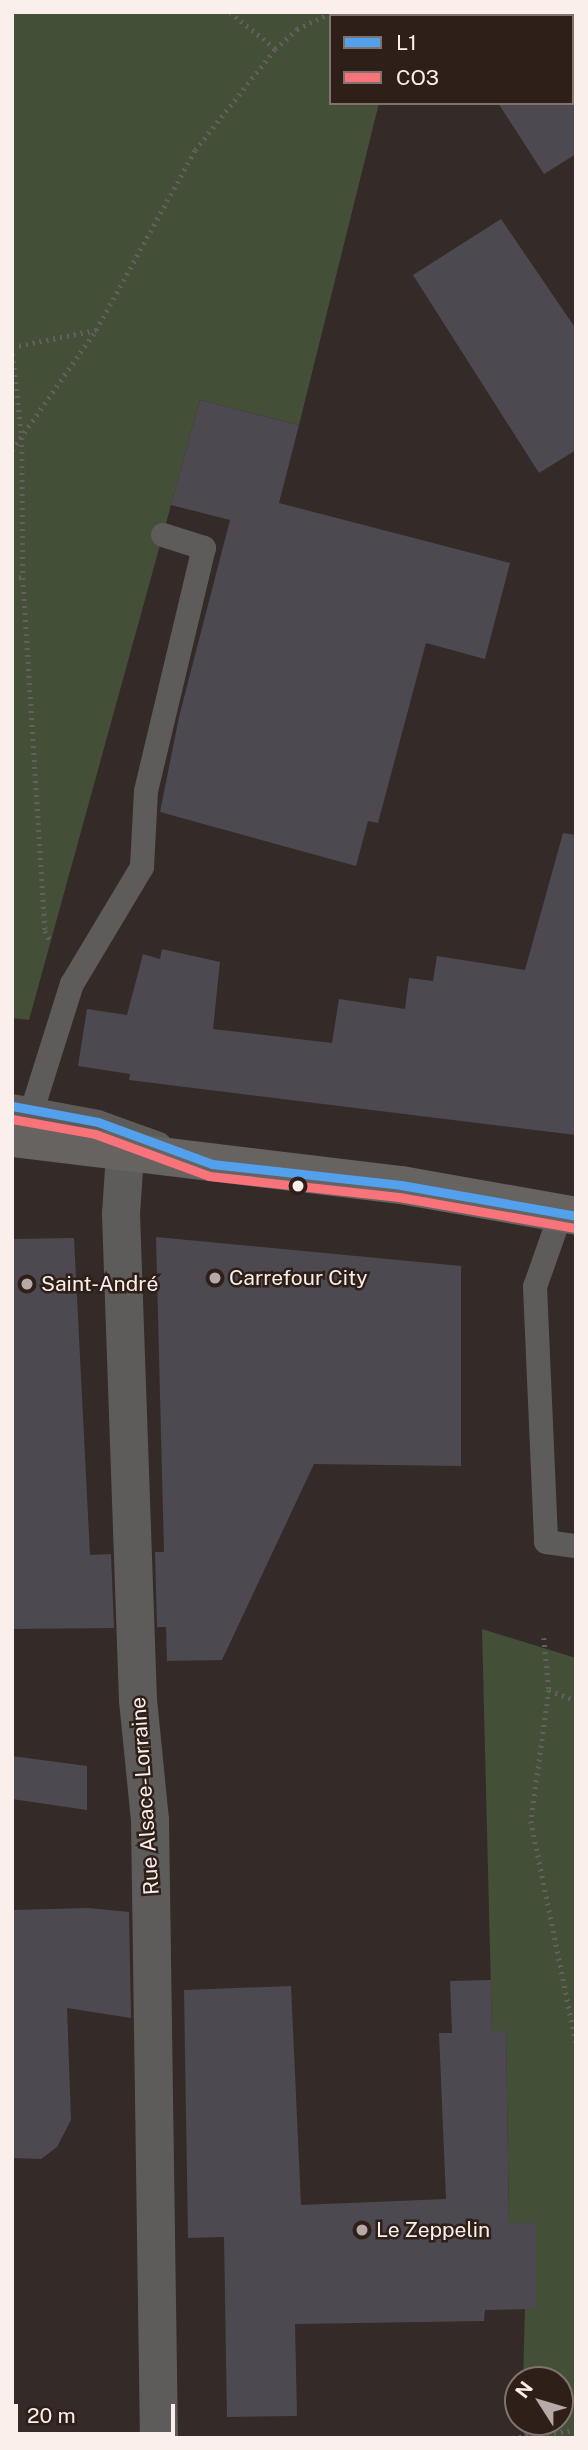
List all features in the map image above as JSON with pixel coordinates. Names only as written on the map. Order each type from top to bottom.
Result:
[{"type":"main road","points":[[20,1123],[125,1154],[401,1185],[569,1215]]},
{"type":"street","name":"Rue Alsace-Lorraine","points":[[125,1154],[121,1214],[137,1659],[150,1820],[159,2438]]},
{"type":"lane","points":[[163,535],[204,548],[146,790],[142,867],[72,984],[20,1123],[98,1122],[212,1164]]},
{"type":"lane","points":[[569,1215],[535,1287],[535,1301],[546,1542],[576,1546]]},
{"type":"path","points":[[229,12],[275,49]]},
{"type":"path","points":[[12,450],[96,330],[195,150],[275,49],[297,29],[332,12]]},
{"type":"path","points":[[72,984],[45,931],[23,578],[22,438],[12,347],[96,330]]},
{"type":"path","points":[[12,576],[23,578]]},
{"type":"path","points":[[544,1638],[549,1690],[531,1821],[576,2042]]},
{"type":"path","points":[[549,1690],[576,1701]]},
{"type":"path","points":[[512,2438],[576,2430]]},
{"type":"green space","points":[[12,12],[401,12],[329,14],[329,105],[379,105],[299,425],[200,400],[29,1020],[12,1018]]},
{"type":"green space","points":[[482,1629],[576,1658],[576,2438],[524,2438],[574,2436],[574,2366],[523,2366],[525,2309],[536,2308],[536,2224],[509,2223],[506,2031],[492,2031]]},
{"type":"building","points":[[576,103],[576,154],[544,174],[499,105]]},
{"type":"building","points":[[501,219],[576,329],[576,450],[539,473],[413,275]]},
{"type":"building","points":[[200,400],[299,425],[279,503],[510,563],[485,659],[426,643],[378,823],[368,821],[356,866],[160,812],[179,717],[230,520],[171,505]]},
{"type":"building","points":[[563,833],[576,835],[576,1135],[129,1080],[130,1074],[78,1066],[87,1009],[127,1015],[143,954],[160,959],[162,949],[220,962],[213,1029],[332,1043],[339,999],[405,1009],[409,978],[433,981],[437,956],[525,970]]},
{"type":"building","points":[[156,1237],[461,1266],[461,1466],[314,1464],[222,1660],[167,1661],[166,1627],[157,1627],[155,1552],[164,1552]]},
{"type":"building","points":[[74,1238],[90,1555],[111,1554],[114,1628],[12,1629],[12,1239]]},
{"type":"building","points":[[12,1756],[87,1766],[87,1810],[12,1799]]},
{"type":"building","points":[[88,1908],[129,1912],[131,2018],[67,2008],[71,2120],[57,2147],[41,2159],[12,2158],[12,1910]]},
{"type":"building","name":"Le Zeppelin","points":[[491,1980],[492,2031],[506,2031],[509,2223],[536,2223],[536,2309],[485,2310],[484,2321],[295,2324],[297,2416],[227,2417],[224,2237],[188,2238],[184,1990],[291,1986],[301,2205],[446,2199],[439,2033],[452,2033],[450,1981]]},
{"type":"transit line","name":"L1","points":[[12,1106],[98,1122],[212,1164],[401,1185],[576,1216]]},
{"type":"transit line","name":"CO3","points":[[12,1119],[95,1134],[209,1176],[399,1197],[574,1228]]},
{"type":"place","name":"Carrefour City","points":[[215,1278]]},
{"type":"place","name":"Saint-André","points":[[27,1284]]},
{"type":"place","name":"Le Zeppelin","points":[[362,2230]]}]
